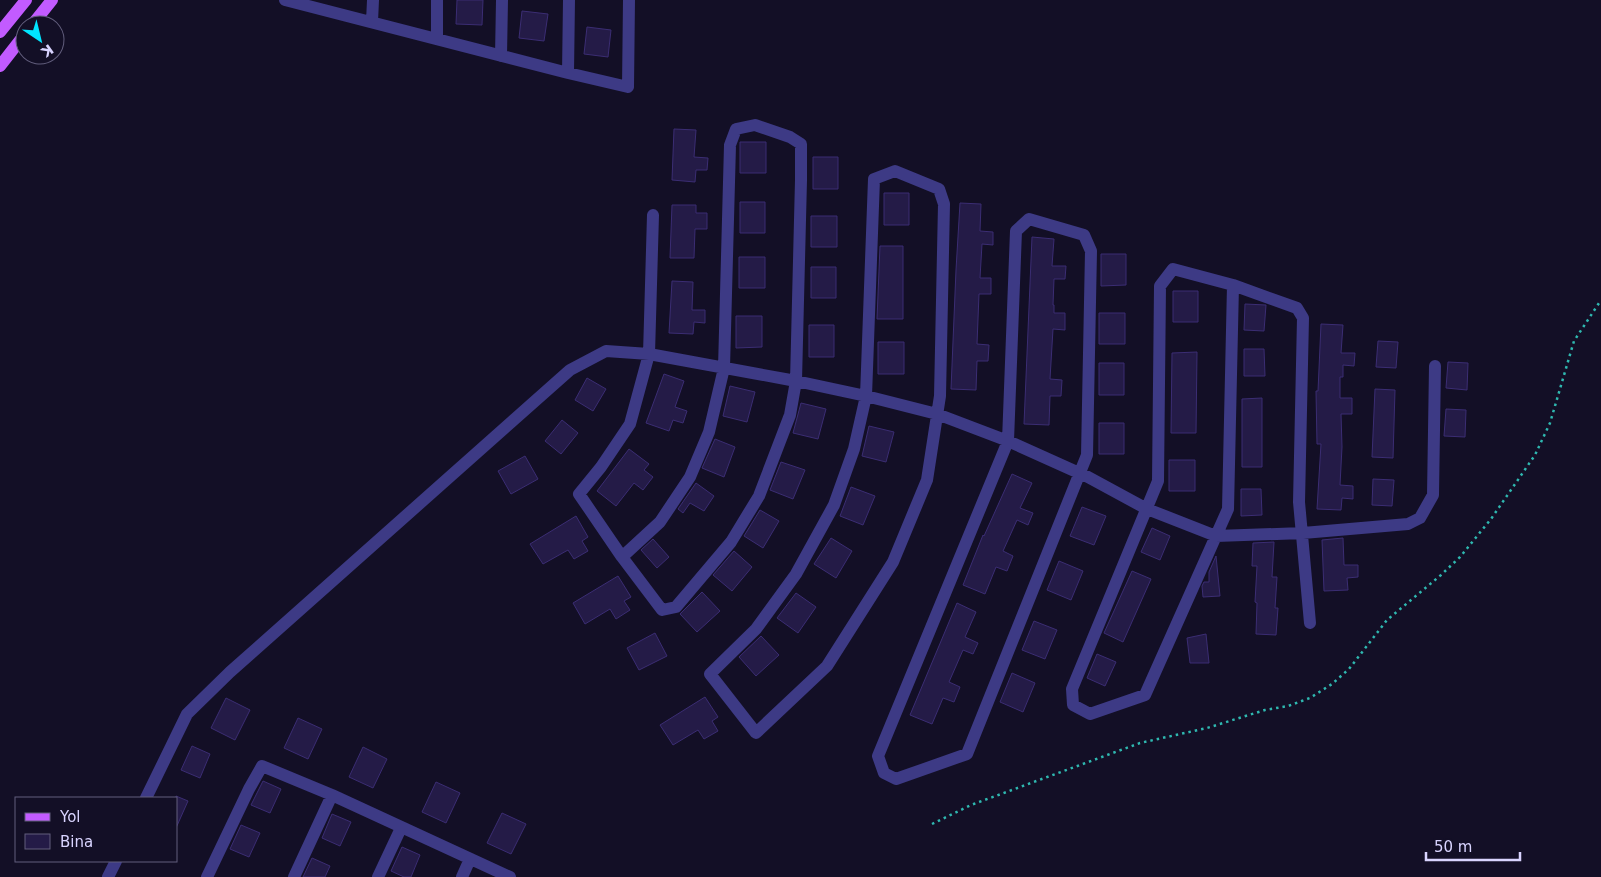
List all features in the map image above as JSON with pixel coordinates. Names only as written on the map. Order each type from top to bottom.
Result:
[{"type":"main road","points":[[0,32],[26,0]]},
{"type":"main road","points":[[40,15],[52,0]]},
{"type":"main road","points":[[0,66],[15,47]]},
{"type":"street","points":[[285,0],[310,3],[372,22],[500,56],[628,87],[629,0]]},
{"type":"street","points":[[372,22],[373,0]]},
{"type":"street","points":[[437,0],[437,39]]},
{"type":"street","points":[[500,56],[502,0]]},
{"type":"street","points":[[568,73],[569,0]]},
{"type":"street","points":[[622,557],[660,522],[690,478],[709,432],[724,368],[730,144],[736,130],[755,125],[790,137],[800,144],[801,180],[796,381],[790,415],[759,496],[731,542],[676,607],[662,610],[622,557],[579,494],[601,467],[630,424],[649,354],[653,215]]},
{"type":"street","points":[[895,171],[939,188],[944,204],[940,396],[927,480],[893,562],[827,666],[756,733],[710,674],[756,629],[796,574],[834,506],[854,449],[866,396],[874,179],[895,171]]},
{"type":"street","points":[[1029,219],[1084,235],[1091,251],[1087,455],[967,754],[896,779],[884,773],[878,756],[1008,441],[1016,231],[1029,219]]},
{"type":"street","points":[[1232,285],[1228,508],[1145,695],[1090,714],[1073,705],[1072,689],[1158,482],[1160,286],[1173,269],[1232,285],[1297,308],[1303,318],[1300,502],[1310,623]]},
{"type":"street","points":[[146,797],[187,714],[230,672],[570,370],[606,351],[649,354],[796,381],[937,414],[1008,441],[1148,508],[1216,536],[1303,533],[1408,524],[1420,518],[1433,496],[1435,366]]},
{"type":"street","points":[[208,877],[249,789],[262,766],[332,795],[510,877]]},
{"type":"street","points":[[294,877],[332,795]]},
{"type":"street","points":[[378,877],[401,828]]},
{"type":"street","points":[[462,877],[470,860]]},
{"type":"street","points":[[109,877],[116,862]]},
{"type":"building","points":[[457,0],[483,0],[482,25],[456,24]]},
{"type":"building","points":[[522,11],[548,14],[544,41],[519,38]]},
{"type":"building","points":[[587,27],[611,30],[608,57],[584,54]]},
{"type":"building","points":[[674,129],[696,130],[694,157],[708,158],[707,170],[696,170],[695,182],[672,180]]},
{"type":"building","points":[[740,142],[766,142],[766,173],[740,173]]},
{"type":"building","points":[[813,157],[838,157],[838,189],[813,189]]},
{"type":"building","points":[[884,193],[909,193],[909,225],[884,225]]},
{"type":"building","points":[[740,202],[765,202],[765,233],[740,233]]},
{"type":"building","points":[[960,203],[981,204],[980,231],[993,232],[993,245],[982,244],[980,278],[991,278],[991,294],[979,294],[977,344],[989,345],[988,361],[977,361],[976,390],[951,389]]},
{"type":"building","points":[[672,205],[696,205],[696,213],[707,213],[707,229],[695,229],[694,258],[670,258]]},
{"type":"building","points":[[811,216],[837,216],[837,247],[811,247]]},
{"type":"building","points":[[1032,237],[1054,239],[1052,266],[1066,266],[1065,279],[1054,279],[1054,313],[1065,313],[1065,330],[1053,329],[1050,379],[1062,380],[1061,396],[1050,396],[1049,425],[1024,424]]},
{"type":"building","points":[[880,246],[903,246],[903,319],[877,319]]},
{"type":"building","points":[[1101,254],[1126,254],[1126,285],[1101,286]]},
{"type":"building","points":[[739,257],[765,257],[765,288],[739,288]]},
{"type":"building","points":[[811,267],[836,267],[836,298],[811,298]]},
{"type":"building","points":[[672,281],[693,282],[692,310],[705,310],[705,323],[694,322],[693,334],[669,333]]},
{"type":"building","points":[[1173,291],[1198,291],[1198,322],[1173,322]]},
{"type":"building","points":[[1245,304],[1266,305],[1264,331],[1244,330]]},
{"type":"building","points":[[1099,313],[1125,313],[1125,344],[1099,344]]},
{"type":"building","points":[[736,316],[762,316],[762,347],[736,348]]},
{"type":"building","points":[[1321,324],[1343,325],[1341,353],[1355,353],[1354,366],[1343,365],[1343,377],[1340,377],[1340,398],[1352,398],[1352,414],[1341,414],[1340,485],[1353,486],[1353,499],[1342,498],[1341,510],[1317,509],[1321,444],[1317,444],[1316,391],[1318,391]]},
{"type":"building","points":[[809,325],[834,325],[834,357],[809,357]]},
{"type":"building","points":[[1378,341],[1398,342],[1396,368],[1376,367]]},
{"type":"building","points":[[878,342],[904,342],[904,374],[878,374]]},
{"type":"building","points":[[1244,349],[1264,349],[1265,376],[1244,376]]},
{"type":"building","points":[[1197,352],[1196,433],[1171,433],[1172,353]]},
{"type":"building","points":[[1448,362],[1468,363],[1467,390],[1446,388]]},
{"type":"building","points":[[1099,363],[1124,363],[1124,395],[1099,395]]},
{"type":"building","points":[[664,374],[684,381],[675,407],[687,411],[683,423],[673,420],[669,431],[646,423]]},
{"type":"building","points":[[587,378],[606,389],[593,411],[575,400]]},
{"type":"building","points":[[730,386],[755,392],[747,422],[723,416]]},
{"type":"building","points":[[1375,389],[1395,390],[1393,458],[1372,457]]},
{"type":"building","points":[[1262,398],[1262,467],[1242,467],[1242,399]]},
{"type":"building","points":[[801,403],[826,409],[818,439],[793,433]]},
{"type":"building","points":[[1446,409],[1466,410],[1465,437],[1444,436]]},
{"type":"building","points":[[562,420],[578,433],[561,454],[545,441]]},
{"type":"building","points":[[1099,423],[1124,423],[1124,454],[1099,454]]},
{"type":"building","points":[[869,426],[894,432],[886,462],[862,456]]},
{"type":"building","points":[[715,439],[735,447],[724,477],[702,468]]},
{"type":"building","points":[[629,449],[649,464],[644,470],[653,477],[643,490],[634,483],[616,506],[597,491]]},
{"type":"building","points":[[525,456],[538,479],[511,494],[498,471]]},
{"type":"building","points":[[1169,460],[1195,460],[1195,491],[1169,491]]},
{"type":"building","points":[[781,462],[805,470],[793,499],[770,490]]},
{"type":"building","points":[[1012,474],[1032,483],[1020,508],[1033,513],[1028,525],[1017,520],[1003,551],[1013,556],[1007,571],[996,567],[985,594],[963,585],[983,535]]},
{"type":"building","points":[[1373,479],[1394,480],[1392,506],[1372,505]]},
{"type":"building","points":[[696,483],[714,496],[704,511],[690,503],[683,513],[678,509]]},
{"type":"building","points":[[851,487],[875,496],[863,525],[840,516]]},
{"type":"building","points":[[1241,489],[1261,489],[1262,515],[1241,516]]},
{"type":"building","points":[[1082,507],[1106,516],[1094,545],[1070,536]]},
{"type":"building","points":[[760,510],[779,521],[763,548],[744,536]]},
{"type":"building","points":[[576,516],[588,537],[582,541],[588,551],[574,559],[568,550],[543,564],[530,544]]},
{"type":"building","points":[[1152,528],[1170,536],[1160,560],[1141,552]]},
{"type":"building","points":[[831,538],[852,551],[836,578],[814,564]]},
{"type":"building","points":[[1343,538],[1344,565],[1358,565],[1358,577],[1347,578],[1348,590],[1324,591],[1322,540]]},
{"type":"building","points":[[653,539],[669,557],[657,568],[641,550]]},
{"type":"building","points":[[1274,542],[1272,577],[1277,577],[1275,608],[1278,608],[1276,635],[1256,634],[1257,566],[1252,566],[1253,543]]},
{"type":"building","points":[[734,551],[752,567],[732,591],[713,575]]},
{"type":"building","points":[[1216,556],[1220,596],[1203,597],[1202,586],[1204,582],[1209,582],[1209,572]]},
{"type":"building","points":[[1059,561],[1083,571],[1071,600],[1047,590]]},
{"type":"building","points":[[1132,571],[1151,579],[1123,642],[1104,633]]},
{"type":"building","points":[[618,576],[631,597],[624,601],[630,610],[616,619],[610,609],[585,624],[573,603]]},
{"type":"building","points":[[702,592],[720,611],[697,632],[680,614]]},
{"type":"building","points":[[796,593],[816,607],[798,633],[777,618]]},
{"type":"building","points":[[957,603],[976,612],[965,637],[978,643],[973,654],[963,650],[949,682],[960,687],[954,702],[943,698],[932,724],[910,715]]},
{"type":"building","points":[[1034,621],[1057,630],[1045,659],[1022,650]]},
{"type":"building","points":[[655,633],[667,656],[639,670],[627,648]]},
{"type":"building","points":[[1206,634],[1209,663],[1190,663],[1187,638]]},
{"type":"building","points":[[761,636],[779,655],[756,676],[739,657]]},
{"type":"building","points":[[1097,654],[1116,662],[1105,686],[1087,678]]},
{"type":"building","points":[[1012,673],[1035,683],[1023,712],[1000,702]]},
{"type":"building","points":[[705,697],[718,717],[712,721],[718,731],[704,739],[698,730],[673,745],[660,725]]},
{"type":"building","points":[[226,698],[250,710],[235,740],[211,728]]},
{"type":"building","points":[[298,718],[322,729],[308,759],[284,748]]},
{"type":"building","points":[[192,746],[210,754],[200,778],[181,770]]},
{"type":"building","points":[[363,747],[387,759],[373,788],[349,777]]},
{"type":"building","points":[[263,781],[281,789],[270,813],[251,805]]},
{"type":"building","points":[[436,782],[460,793],[446,823],[422,812]]},
{"type":"building","points":[[176,796],[188,801],[178,824],[178,797]]},
{"type":"building","points":[[502,813],[526,824],[511,854],[487,843]]},
{"type":"building","points":[[332,814],[351,822],[340,846],[322,838]]},
{"type":"building","points":[[241,825],[260,833],[249,857],[230,849]]},
{"type":"building","points":[[402,847],[420,855],[411,877],[404,877],[391,871]]},
{"type":"building","points":[[312,858],[330,866],[325,877],[303,877]]}]
